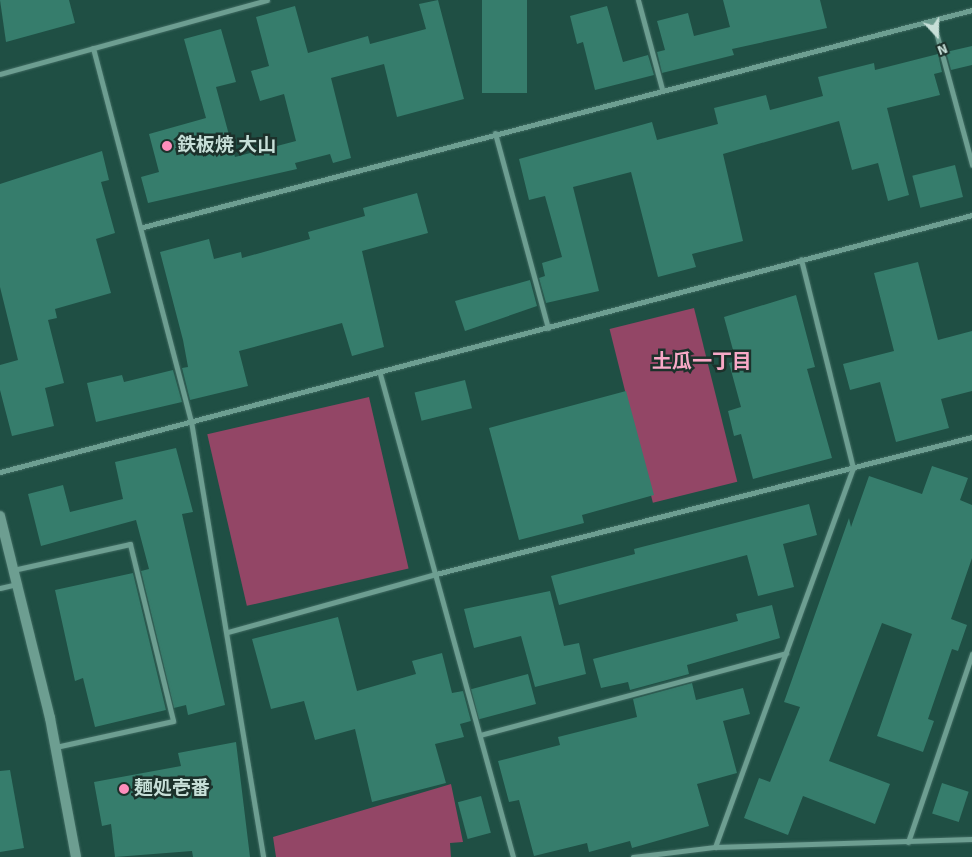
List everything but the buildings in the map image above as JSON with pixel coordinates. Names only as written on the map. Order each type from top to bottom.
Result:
[{"type":"street","points":[[0,74],[267,0]]},
{"type":"street","points":[[638,0],[662,89]]},
{"type":"street","points":[[143,227],[662,89],[972,10]]},
{"type":"street","points":[[933,21],[972,165]]},
{"type":"street","points":[[93,48],[143,227],[191,421],[228,632],[263,857]]},
{"type":"street","points":[[495,134],[548,328]]},
{"type":"street","points":[[0,472],[191,421],[380,374],[801,259],[972,215]]},
{"type":"street","points":[[715,847],[853,468],[801,259]]},
{"type":"street","points":[[380,374],[513,857]]},
{"type":"street","points":[[228,632],[436,574],[972,438]]},
{"type":"street","points":[[0,516],[56,747],[76,857]]},
{"type":"street","points":[[14,570],[130,544],[173,721],[56,747]]},
{"type":"street","points":[[0,588],[17,584]]},
{"type":"street","points":[[480,735],[786,653]]},
{"type":"street","points":[[908,842],[972,654]]},
{"type":"street","points":[[633,857],[715,847],[972,839]]},
{"type":"shaded area","points":[[694,308],[737,482],[653,503],[610,329]]},
{"type":"shaded area","points":[[369,397],[409,568],[247,606],[207,434]]},
{"type":"shaded area","points":[[451,784],[463,842],[450,843],[451,857],[276,857],[273,837]]},
{"type":"place","name":"鉄板焼 大山","points":[[167,146]]},
{"type":"place","name":"麺処壱番","points":[[124,789]]},
{"type":"district","name":"土瓜一丁目","points":[[702,361]]}]
